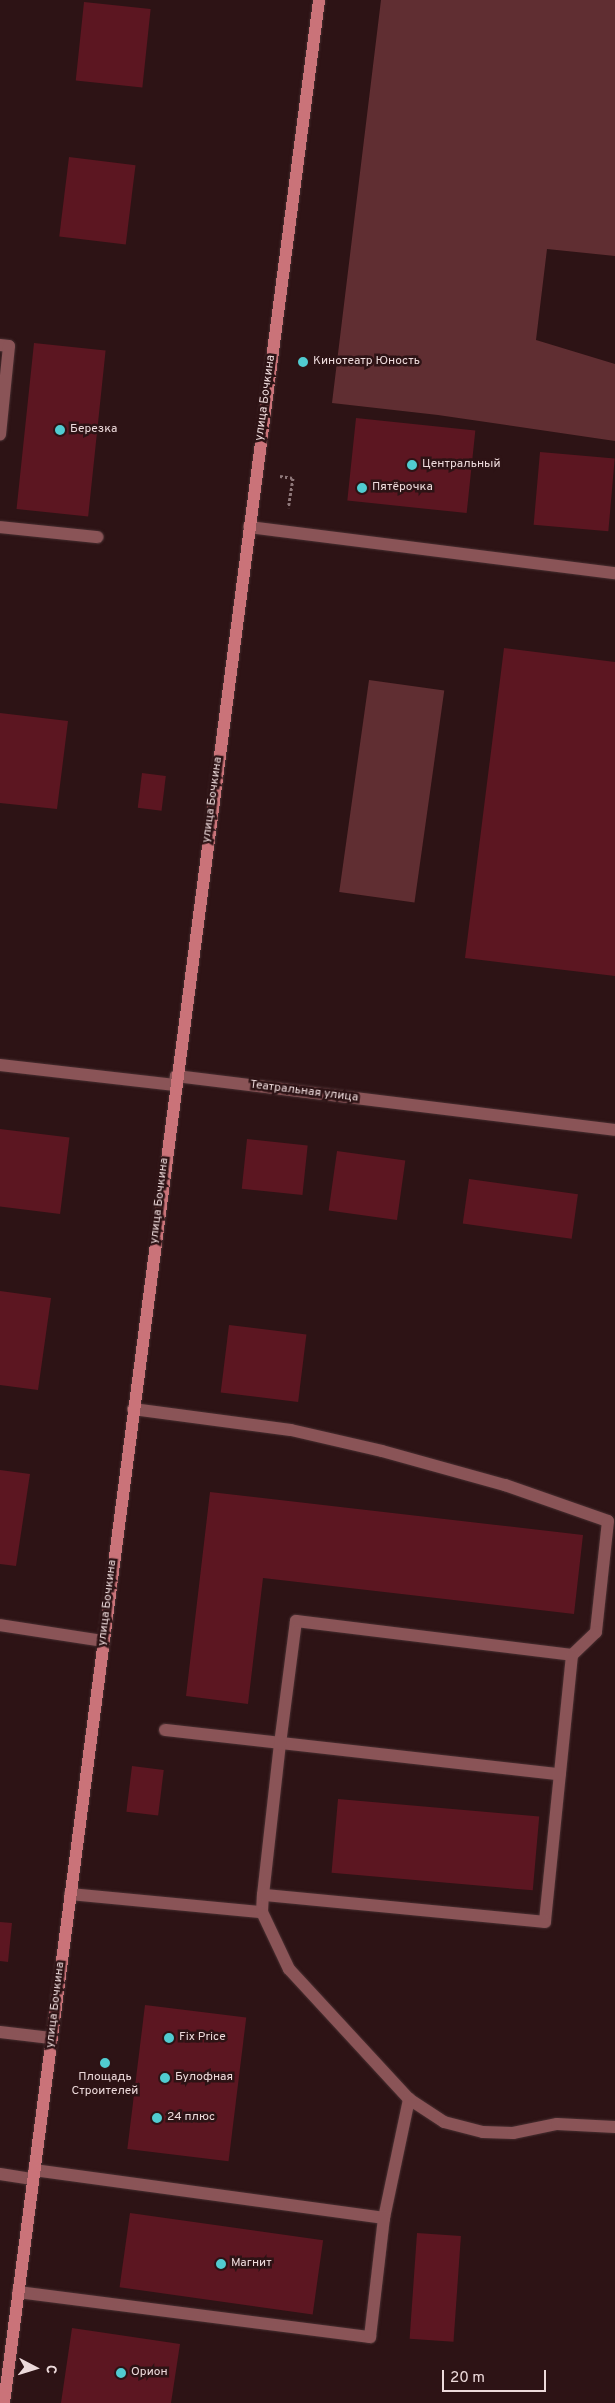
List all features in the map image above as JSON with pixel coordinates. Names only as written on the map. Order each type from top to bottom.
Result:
[{"type":"main road","name":"улица Бочкина","points":[[4,2403],[5,2351],[18,2292],[175,1081],[319,0]]},
{"type":"street","points":[[0,345],[9,346],[0,435]]},
{"type":"street","points":[[0,527],[97,536]]},
{"type":"street","points":[[249,528],[615,573]]},
{"type":"street","name":"Театральная улица","points":[[0,1065],[175,1081],[615,1130]]},
{"type":"street","points":[[133,1409],[291,1430],[382,1451],[504,1485],[612,1521],[596,1632],[572,1655],[545,1922],[263,1895]]},
{"type":"street","points":[[572,1655],[296,1621],[280,1744],[262,1912],[289,1969],[409,2099],[444,2122],[483,2132],[513,2133],[557,2124],[615,2127]]},
{"type":"street","points":[[0,1625],[103,1640]]},
{"type":"street","points":[[165,1730],[560,1774]]},
{"type":"street","points":[[70,1894],[262,1912]]},
{"type":"street","points":[[0,2032],[51,2038]]},
{"type":"street","points":[[18,2292],[370,2337],[384,2218],[409,2099]]},
{"type":"street","points":[[0,2174],[33,2174],[384,2218]]},
{"type":"path","points":[[274,475],[293,478],[288,508]]},
{"type":"shaded area","points":[[381,0],[615,0],[615,256],[547,249],[536,340],[615,364],[615,441],[438,415],[332,403]]},
{"type":"shaded area","points":[[369,680],[444,691],[414,902],[339,892]]},
{"type":"building","points":[[84,2],[151,9],[142,88],[76,81]]},
{"type":"building","points":[[69,157],[136,165],[126,245],[59,236]]},
{"type":"building","name":"Березка","points":[[34,343],[106,351],[88,517],[17,509]]},
{"type":"building","name":"Центральный","points":[[356,418],[475,431],[467,513],[347,501]]},
{"type":"building","points":[[540,452],[615,459],[608,531],[534,525]]},
{"type":"building","points":[[504,648],[615,662],[615,976],[465,958]]},
{"type":"building","points":[[0,713],[68,721],[57,809],[0,803]]},
{"type":"building","points":[[142,773],[166,776],[162,811],[138,808]]},
{"type":"building","points":[[0,1129],[69,1138],[60,1214],[0,1207]]},
{"type":"building","points":[[247,1139],[308,1145],[302,1195],[242,1189]]},
{"type":"building","points":[[337,1151],[405,1161],[397,1220],[329,1210]]},
{"type":"building","points":[[469,1179],[578,1194],[572,1239],[463,1224]]},
{"type":"building","points":[[0,1291],[51,1298],[38,1390],[0,1385]]},
{"type":"building","points":[[229,1325],[306,1335],[298,1402],[221,1392]]},
{"type":"building","points":[[0,1470],[30,1474],[16,1566],[0,1564]]},
{"type":"building","points":[[210,1492],[583,1535],[574,1614],[263,1578],[248,1704],[186,1696]]},
{"type":"building","points":[[132,1766],[164,1770],[158,1816],[126,1812]]},
{"type":"building","points":[[338,1799],[539,1817],[533,1890],[332,1873]]},
{"type":"building","points":[[0,1922],[12,1923],[8,1962],[0,1961]]},
{"type":"building","points":[[145,2005],[246,2017],[229,2161],[127,2149]]},
{"type":"building","name":"Магнит","points":[[130,2213],[323,2240],[313,2314],[120,2287]]},
{"type":"building","points":[[417,2233],[461,2236],[453,2342],[410,2339]]},
{"type":"building","name":"Орион","points":[[72,2328],[180,2344],[171,2403],[61,2403]]},
{"type":"place","name":"Кинотеатр Юность","points":[[303,362]]},
{"type":"place","name":"Березка","points":[[60,430]]},
{"type":"place","name":"Центральный","points":[[412,465]]},
{"type":"place","name":"Пятёрочка","points":[[362,488]]},
{"type":"place","name":"Fix Price","points":[[169,2038]]},
{"type":"place","name":"Площадь Строителей","points":[[105,2063]]},
{"type":"place","name":"Булофная","points":[[165,2078]]},
{"type":"place","name":"24 плюс","points":[[157,2118]]},
{"type":"place","name":"Магнит","points":[[221,2264]]},
{"type":"place","name":"Орион","points":[[121,2373]]}]
